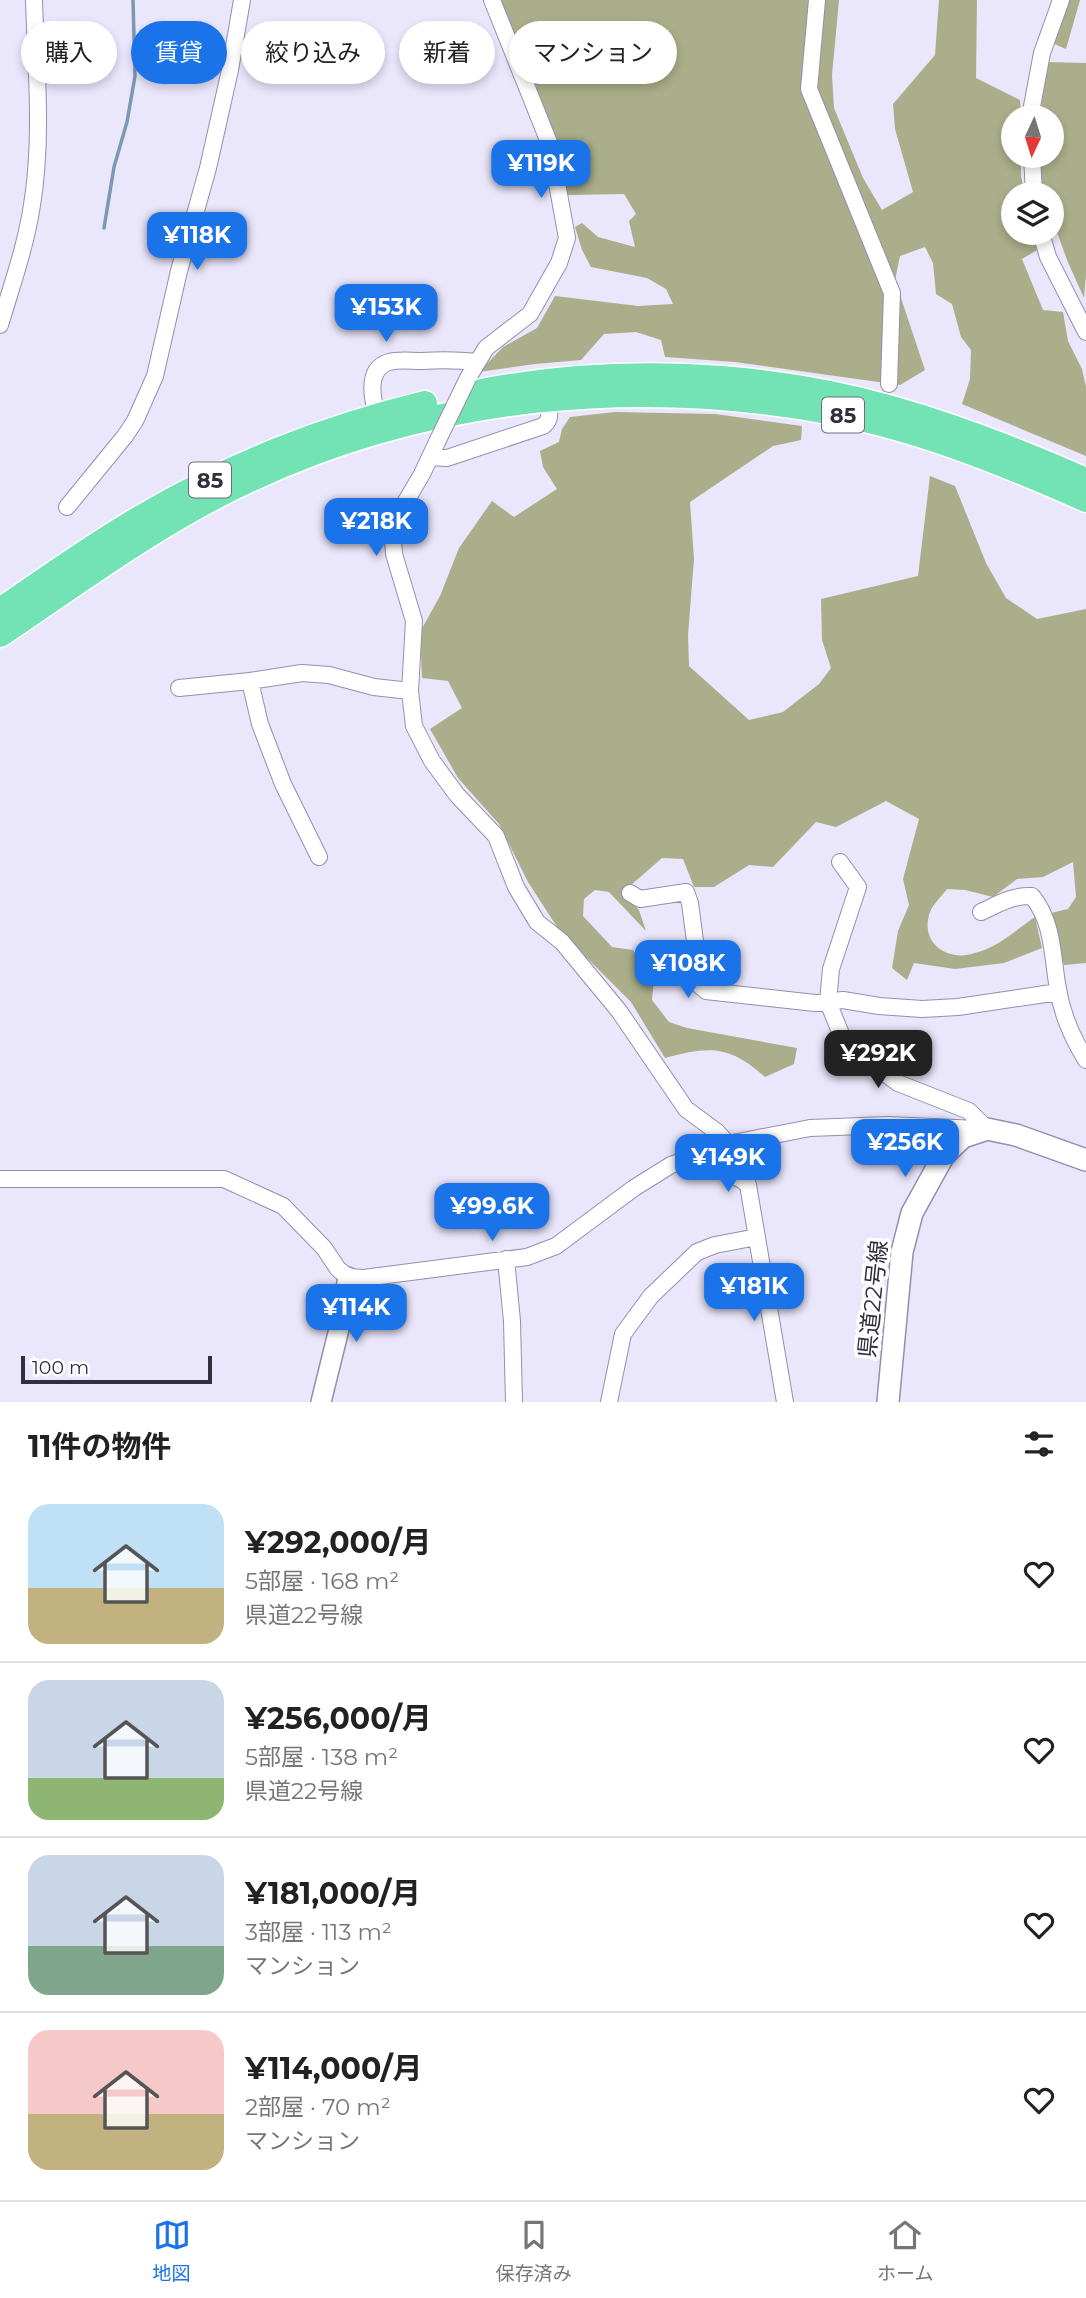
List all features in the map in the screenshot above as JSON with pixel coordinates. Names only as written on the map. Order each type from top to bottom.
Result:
[{"type":"main road","name":"85","points":[[0,610],[155,532],[252,479],[363,425],[487,390],[544,382],[626,376],[724,379],[837,395],[954,427],[1018,450],[1086,480]]},
{"type":"main road","name":"85","points":[[363,425],[587,396],[694,396],[749,401],[835,413],[891,427],[1013,467],[1086,500]]},
{"type":"main road","name":"85","points":[[0,635],[77,571]]},
{"type":"main road","points":[[987,1129],[1016,1135],[1086,1160]]},
{"type":"main road","name":"県道22号線","points":[[888,1402],[902,1252],[912,1213],[928,1181],[951,1147],[963,1138],[987,1129]]},
{"type":"street","points":[[0,325],[33,203],[38,127],[34,0]]},
{"type":"street","points":[[67,507],[130,429],[155,376],[179,271],[208,168],[230,70],[242,0]]},
{"type":"street","points":[[492,0],[550,145],[567,238],[559,263],[530,314],[486,348],[477,362],[392,525],[394,554],[414,621],[410,691],[414,726],[432,761],[457,795],[496,836],[516,887],[537,922],[562,942],[620,1011],[686,1109],[717,1132],[728,1144]]},
{"type":"street","points":[[817,0],[809,89],[892,293],[889,384]]},
{"type":"street","points":[[1032,105],[1042,53],[1062,0]]},
{"type":"street","points":[[1044,245],[1086,332]]},
{"type":"street","points":[[363,425],[373,377],[387,363],[450,360],[477,362]]},
{"type":"street","points":[[434,449],[447,458],[543,426],[550,418],[549,399]]},
{"type":"street","points":[[179,688],[302,673],[330,675],[374,687],[410,691]]},
{"type":"street","points":[[250,681],[260,724],[283,784],[319,857]]},
{"type":"street","points":[[840,862],[858,887],[831,969],[828,1002],[845,1044],[898,1083],[969,1111],[987,1129]]},
{"type":"street","points":[[630,893],[640,899],[686,892],[696,949],[696,976],[699,985],[706,991],[815,1003],[843,1000],[922,1009],[958,1007],[1058,992]]},
{"type":"street","points":[[981,912],[1006,900],[1022,895],[1032,896],[1048,921],[1058,992],[1072,1036],[1086,1060]]},
{"type":"street","points":[[0,1179],[224,1179],[283,1206],[324,1248],[338,1269],[348,1277],[364,1278],[527,1257],[556,1246],[575,1234],[634,1188],[671,1165],[728,1144],[810,1128],[888,1125],[987,1129]]},
{"type":"street","points":[[701,1154],[715,1168],[748,1185],[785,1402]]},
{"type":"street","points":[[609,1402],[622,1334],[651,1296],[697,1252],[715,1245],[757,1237]]},
{"type":"street","points":[[506,1259],[512,1321],[514,1402]]},
{"type":"street","points":[[321,1402],[339,1329],[348,1277]]},
{"type":"green space","points":[[499,0],[839,0],[832,75],[834,108],[863,178],[882,210],[913,192],[895,129],[893,104],[935,55],[939,0],[977,0],[976,78],[1020,100],[1020,105],[1001,105],[1001,168],[1021,168],[1022,182],[1001,182],[1001,245],[1036,245],[1037,250],[1022,259],[1043,310],[1063,312],[1068,341],[1082,369],[1086,387],[1086,456],[962,404],[970,379],[971,350],[961,337],[952,304],[936,294],[933,263],[925,247],[900,256],[895,280],[925,370],[900,385],[735,362],[665,357],[661,340],[636,332],[604,334],[581,360],[479,372],[503,347],[537,328],[555,296],[638,306],[673,304],[666,289],[647,278],[591,267],[575,227],[582,223],[598,237],[635,247],[629,221],[636,214],[624,194],[567,195],[528,84],[677,84],[677,21],[509,21],[509,29]]},
{"type":"green space","points":[[1069,0],[1080,0],[1066,49],[1052,43]]},
{"type":"green space","points":[[1047,62],[1086,63],[1084,298],[1062,245],[1064,245],[1064,182],[1041,182],[1039,168],[1064,168],[1064,105],[1042,105]]},
{"type":"green space","points":[[615,412],[715,414],[802,426],[801,440],[773,446],[690,502],[694,559],[688,635],[689,666],[749,720],[783,712],[819,684],[831,668],[822,640],[821,599],[918,576],[930,476],[955,486],[986,563],[1006,598],[1037,619],[1086,609],[1086,963],[1064,965],[1051,913],[1068,909],[1076,897],[1073,862],[1043,877],[1017,879],[993,897],[947,889],[929,915],[929,935],[939,949],[947,953],[965,955],[991,947],[1035,917],[1042,948],[1004,963],[955,969],[914,963],[907,980],[892,968],[898,931],[909,905],[903,879],[919,819],[886,801],[836,827],[816,822],[773,867],[749,865],[714,887],[694,887],[683,859],[662,858],[631,885],[625,896],[639,910],[646,931],[609,892],[595,890],[584,899],[583,916],[612,947],[633,950],[654,979],[652,1000],[669,1022],[687,1028],[797,1048],[794,1064],[765,1077],[741,1059],[718,1051],[695,1051],[665,1058],[631,1002],[559,930],[528,882],[499,824],[458,778],[430,729],[462,708],[448,681],[422,678],[420,632],[440,596],[459,548],[492,501],[514,517],[557,489],[543,467],[540,451],[559,442],[562,429],[570,417]]},
{"type":"waterway","points":[[104,228],[114,167],[127,122],[135,76],[133,0]]}]
